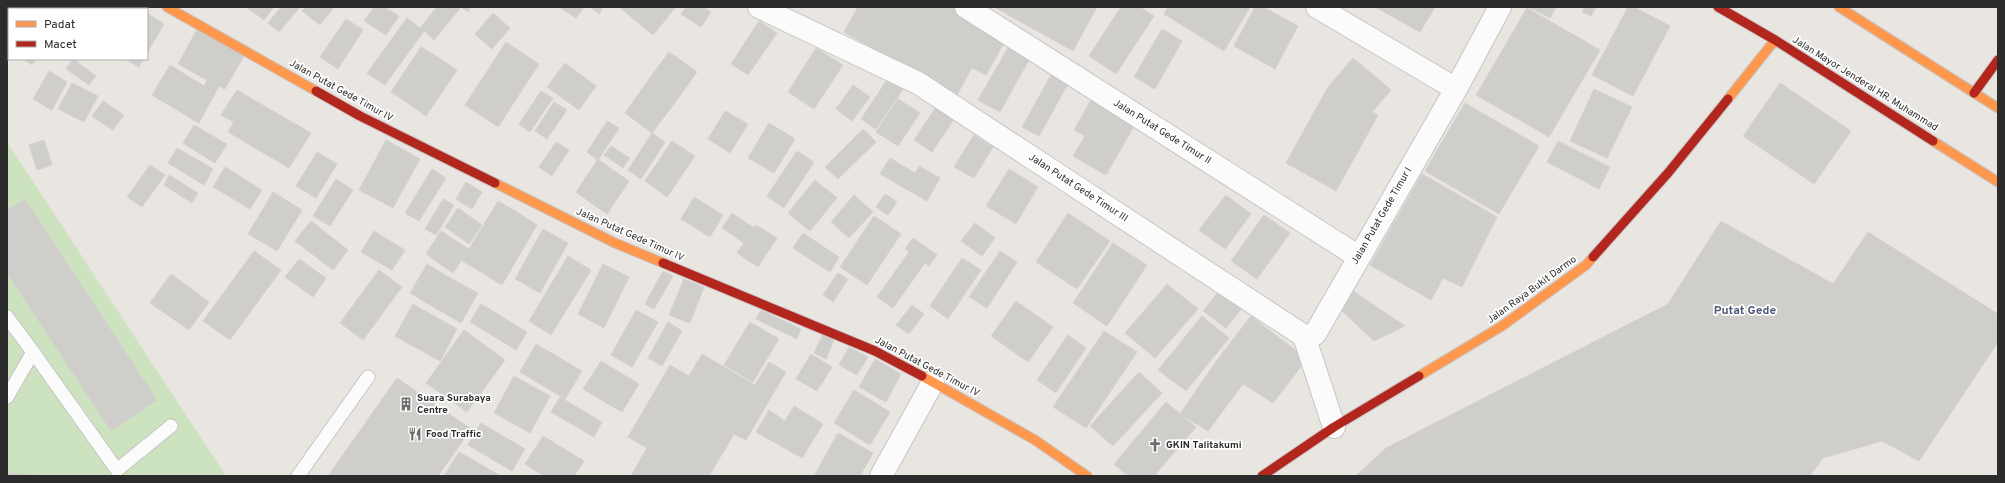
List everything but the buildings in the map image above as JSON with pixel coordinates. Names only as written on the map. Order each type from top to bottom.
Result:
[{"type":"street","name":"Jalan Putat Gede Timur IV","points":[[166,7],[196,22],[360,116],[615,243],[875,351],[934,382],[1035,440],[1087,476]]},
{"type":"street","name":"Jalan Putat Gede Timur III","points":[[759,7],[918,83],[1304,336]]},
{"type":"street","name":"Jalan Putat Gede Timur II","points":[[966,7],[1358,257]]},
{"type":"street","points":[[1317,7],[1456,89]]},
{"type":"street","name":"Jalan Putat Gede Timur I","points":[[1304,336],[1310,337],[1315,334],[1456,89],[1500,7]]},
{"type":"street","name":"Jalan Mayor Jenderal HR. Muhammad","points":[[1718,7],[1775,40],[1998,182]]},
{"type":"street","points":[[1839,7],[1998,108]]},
{"type":"street","name":"Jalan Raya Bukit Darmo","points":[[1262,476],[1334,428],[1502,326],[1586,265],[1668,173],[1775,40]]},
{"type":"street","points":[[1974,93],[1998,60]]},
{"type":"street","points":[[1304,336],[1334,428]]},
{"type":"street","points":[[881,476],[934,382]]},
{"type":"lane","points":[[7,317],[118,473],[171,426]]},
{"type":"lane","points":[[7,397],[32,352]]},
{"type":"lane","points":[[298,476],[368,377]]},
{"type":"green space","points":[[7,142],[226,476],[7,476]]},
{"type":"traffic: slow","points":[[167,7],[316,91]]},
{"type":"traffic: slow","points":[[1839,7],[1998,108]]},
{"type":"traffic: slow","points":[[1728,99],[1775,40]]},
{"type":"traffic: slow","points":[[1933,141],[1998,182]]},
{"type":"traffic: slow","points":[[495,183],[615,243],[663,263]]},
{"type":"traffic: slow","points":[[1419,376],[1502,326],[1586,265],[1593,257]]},
{"type":"traffic: slow","points":[[922,376],[1035,440],[1087,476]]},
{"type":"traffic: jam","points":[[1718,7],[1775,40],[1933,141]]},
{"type":"traffic: jam","points":[[1974,93],[1998,60]]},
{"type":"traffic: jam","points":[[316,91],[360,116],[495,183]]},
{"type":"traffic: jam","points":[[1593,257],[1668,173],[1728,99]]},
{"type":"traffic: jam","points":[[663,263],[875,351],[922,376]]},
{"type":"traffic: jam","points":[[1262,476],[1334,427],[1419,376]]},
{"type":"place","name":"Suara Surabaya Centre","points":[[406,404]]},
{"type":"place","name":"Food Traffic","points":[[415,434]]},
{"type":"place","name":"GKIN Talitakumi","points":[[1155,445]]},
{"type":"district","name":"Putat Gede","points":[[1745,311]]}]
